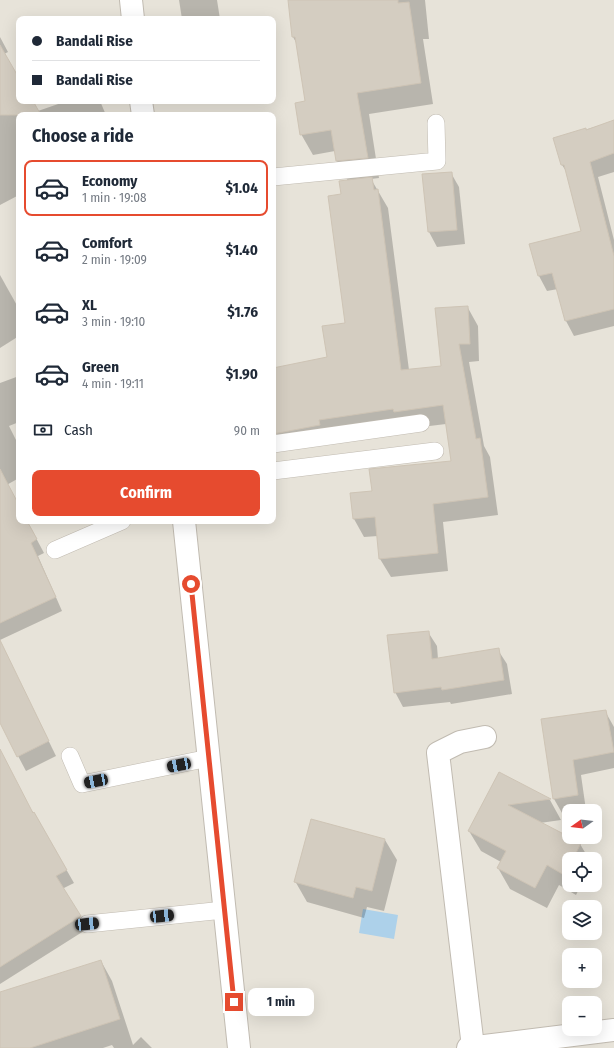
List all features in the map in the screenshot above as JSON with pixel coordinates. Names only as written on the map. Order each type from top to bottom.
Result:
[{"type":"street","points":[[131,0],[133,16]]},
{"type":"street","points":[[184,524],[239,1048]]},
{"type":"street","points":[[485,737],[460,742],[438,753],[471,1048],[614,1030]]},
{"type":"lane","points":[[276,177],[437,161],[436,123]]},
{"type":"lane","points":[[276,444],[421,423]]},
{"type":"lane","points":[[276,471],[436,451]]},
{"type":"lane","points":[[55,550],[115,524]]},
{"type":"lane","points":[[70,756],[82,784],[209,758]]},
{"type":"lane","points":[[87,924],[224,910]]},
{"type":"shaded area","points":[[0,0],[614,0],[614,1048],[0,1048]]},
{"type":"water","points":[[363,909],[398,915],[394,939],[359,933]]},
{"type":"building","points":[[288,0],[398,0],[398,3],[409,2],[421,83],[357,93],[368,158],[336,161],[331,130],[300,135],[295,103],[305,101],[295,37],[292,37]]},
{"type":"building","points":[[0,45],[16,73],[16,104],[35,104],[39,112],[16,112],[16,115],[0,115]]},
{"type":"building","points":[[614,120],[614,153],[590,162],[614,256],[614,309],[565,321],[552,273],[538,276],[529,244],[581,231],[564,165],[561,165],[553,138],[586,128],[586,130]]},
{"type":"building","points":[[452,172],[457,230],[428,232],[422,174]]},
{"type":"building","points":[[372,177],[374,190],[378,189],[401,370],[441,366],[435,308],[468,306],[470,344],[459,344],[476,439],[480,438],[488,497],[433,504],[438,553],[379,559],[375,517],[353,519],[350,493],[372,491],[369,469],[451,461],[443,405],[394,412],[393,409],[319,420],[320,425],[276,433],[276,367],[327,357],[322,326],[345,323],[328,196],[341,194],[339,181]]},
{"type":"building","points":[[0,469],[16,499],[16,524],[29,524],[37,539],[31,543],[56,597],[0,623]]},
{"type":"building","points":[[429,631],[432,659],[499,648],[504,680],[442,690],[441,687],[394,693],[387,635]]},
{"type":"building","points":[[0,640],[49,741],[17,757],[0,723]]},
{"type":"building","points":[[606,710],[614,752],[573,760],[578,795],[553,799],[541,719]]},
{"type":"building","points":[[0,749],[33,813],[34,812],[67,870],[56,876],[81,916],[0,967]]},
{"type":"building","points":[[499,772],[551,799],[508,805],[562,833],[562,844],[580,844],[576,852],[562,852],[562,874],[547,865],[535,888],[497,868],[506,851],[468,831]]},
{"type":"building","points":[[311,819],[385,839],[372,891],[356,887],[353,898],[294,882]]},
{"type":"building","points":[[101,960],[120,1019],[30,1048],[0,1048],[0,992]]},
{"type":"route","points":[[191,584],[234,1002]]}]
